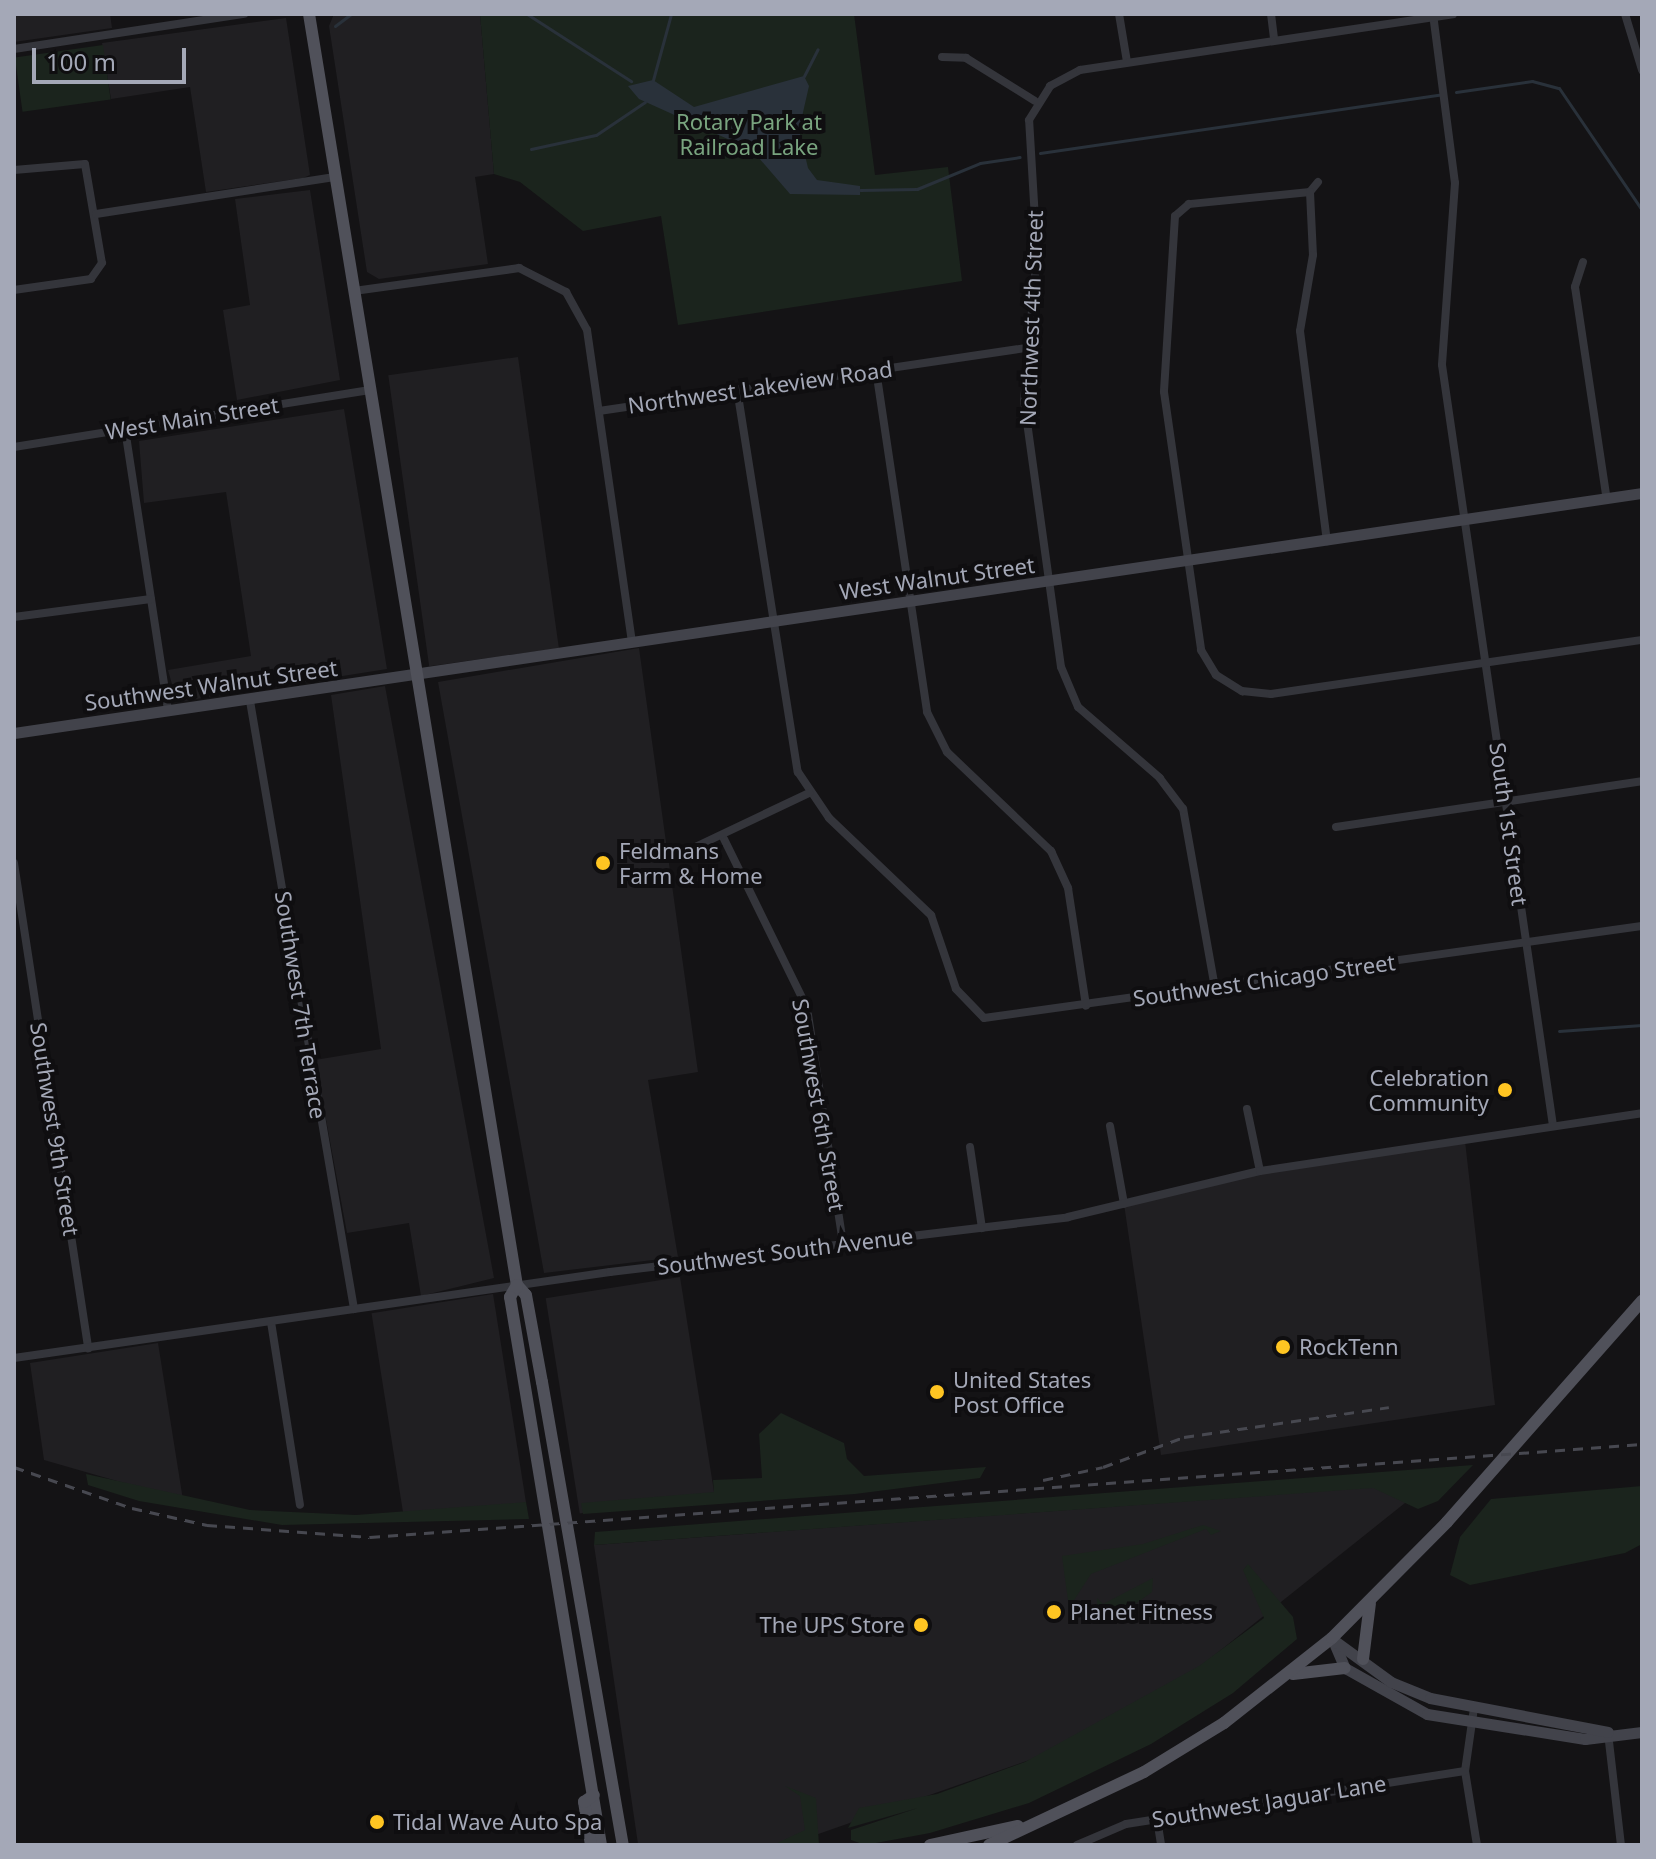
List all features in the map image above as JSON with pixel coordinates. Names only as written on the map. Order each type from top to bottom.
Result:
[{"type":"main road","points":[[309,14],[371,390],[414,677],[517,1285],[526,1295],[623,1845]]},
{"type":"main road","points":[[517,1285],[510,1297],[601,1845]]},
{"type":"main road","points":[[989,1845],[1144,1772],[1279,1680],[1332,1638],[1642,1301]]},
{"type":"main road","points":[[1363,1659],[1361,1628],[1372,1598]]},
{"type":"main road","points":[[1279,1680],[1325,1666],[1345,1668]]},
{"type":"main road","points":[[591,1845],[584,1802],[594,1795]]},
{"type":"main road","points":[[930,1845],[1045,1820]]},
{"type":"street","points":[[14,49],[244,14]]},
{"type":"street","points":[[1119,14],[1127,62]]},
{"type":"street","points":[[1271,14],[1274,39]]},
{"type":"street","points":[[942,57],[966,58],[1035,101],[1065,75],[1127,62],[1453,14]]},
{"type":"street","points":[[1625,14],[1642,70]]},
{"type":"street","name":"South 1st Street","points":[[1433,15],[1455,183],[1442,365],[1553,1126]]},
{"type":"street","name":"Northwest 4th Street","points":[[1035,101],[1027,139],[1037,253],[1026,348],[1026,425],[1061,667],[1078,707],[1160,778],[1183,809],[1215,988]]},
{"type":"street","points":[[14,170],[85,164],[96,214],[99,274],[14,290]]},
{"type":"street","points":[[96,214],[336,177]]},
{"type":"street","points":[[1318,182],[1310,192],[1313,255],[1300,331],[1327,541]]},
{"type":"street","points":[[1310,192],[1189,204],[1178,208],[1175,221],[1163,373],[1201,650],[1216,675],[1242,691],[1271,694],[1642,640]]},
{"type":"street","points":[[1583,262],[1575,287],[1607,501]]},
{"type":"street","name":"Northwest Lakeview Road","points":[[354,291],[497,269],[534,272],[579,308],[599,411],[1026,348]]},
{"type":"street","points":[[876,370],[911,602],[936,733],[1051,851],[1068,888],[1086,1006]]},
{"type":"street","points":[[672,858],[724,839],[809,793],[787,735],[737,389]]},
{"type":"street","name":"West Main Street","points":[[14,447],[371,390]]},
{"type":"street","points":[[599,411],[632,643]]},
{"type":"street","points":[[125,429],[168,711]]},
{"type":"street","name":"West Walnut Street","points":[[414,677],[1607,501],[1642,493]]},
{"type":"street","points":[[14,617],[151,599]]},
{"type":"street","name":"Southwest Walnut Street","points":[[14,733],[414,677]]},
{"type":"street","name":"Southwest 7th Terrace","points":[[250,701],[354,1309]]},
{"type":"street","points":[[1336,827],[1642,781]]},
{"type":"street","name":"Southwest Chicago Street","points":[[809,793],[931,915],[967,1006],[1002,1019],[1642,926]]},
{"type":"street","name":"Southwest 6th Street","points":[[724,839],[807,1008],[843,1244]]},
{"type":"street","name":"Southwest 9th Street","points":[[14,863],[88,1348]]},
{"type":"street","points":[[1247,1109],[1260,1171]]},
{"type":"street","name":"Southwest South Avenue","points":[[14,1358],[517,1285],[982,1228],[1124,1204],[1260,1171],[1642,1113]]},
{"type":"street","points":[[1110,1126],[1124,1204]]},
{"type":"street","points":[[970,1147],[982,1228]]},
{"type":"street","points":[[271,1322],[300,1505]]},
{"type":"street","points":[[1332,1638],[1391,1682],[1474,1708],[1608,1732],[1642,1732]]},
{"type":"street","points":[[1332,1638],[1345,1668],[1396,1703],[1472,1724],[1585,1739],[1608,1732]]},
{"type":"street","points":[[1474,1708],[1465,1771],[1477,1845]]},
{"type":"street","points":[[1608,1732],[1621,1845]]},
{"type":"street","name":"Southwest Jaguar Lane","points":[[1077,1845],[1157,1819],[1465,1771]]},
{"type":"street","points":[[1157,1819],[1161,1845]]},
{"type":"shaded area","points":[[14,14],[110,14],[112,28],[14,42]]},
{"type":"shaded area","points":[[334,14],[480,14],[494,174],[475,177],[488,264],[379,279],[367,272],[329,26]]},
{"type":"shaded area","points":[[286,18],[310,175],[206,192],[190,87],[111,99],[102,43]]},
{"type":"shaded area","points":[[804,76],[809,86],[799,130],[808,168],[817,180],[860,186],[860,195],[790,194],[752,150],[639,99],[628,86],[653,80],[694,107]]},
{"type":"shaded area","points":[[310,190],[340,380],[237,400],[223,310],[250,305],[235,199]]},
{"type":"shaded area","points":[[518,357],[559,648],[429,666],[388,375]]},
{"type":"shaded area","points":[[344,409],[387,669],[177,702],[168,670],[251,656],[226,492],[144,503],[139,441]]},
{"type":"shaded area","points":[[639,648],[698,1072],[648,1080],[678,1257],[544,1273],[438,682]]},
{"type":"shaded area","points":[[385,686],[494,1278],[421,1296],[409,1223],[347,1233],[315,1060],[381,1049],[331,695]]},
{"type":"shaded area","points":[[1465,1141],[1495,1405],[1161,1455],[1124,1204],[1260,1171]]},
{"type":"shaded area","points":[[680,1277],[714,1492],[580,1514],[546,1298]]},
{"type":"shaded area","points":[[493,1294],[526,1502],[405,1522],[372,1313]]},
{"type":"shaded area","points":[[158,1343],[183,1500],[44,1460],[30,1363]]},
{"type":"shaded area","points":[[1430,1483],[1192,1673],[1038,1757],[787,1845],[638,1844],[594,1545]]},
{"type":"green space","name":"Rotary Park at Railroad Lake","points":[[480,14],[854,14],[875,175],[948,167],[962,281],[678,325],[661,216],[583,231],[520,182],[494,174]]},
{"type":"green space","points":[[103,45],[111,99],[23,112],[15,57]]},
{"type":"green space","points":[[781,1413],[844,1443],[847,1459],[864,1476],[986,1467],[980,1478],[855,1494],[583,1514],[581,1503],[714,1492],[713,1480],[762,1478],[759,1434]]},
{"type":"green space","points":[[1473,1465],[1438,1501],[1418,1509],[1373,1488],[594,1545],[595,1532]]},
{"type":"green space","points":[[86,1474],[250,1510],[356,1515],[526,1502],[529,1519],[282,1525],[139,1501],[88,1485]]},
{"type":"green space","points":[[1642,1486],[1642,1544],[1625,1553],[1470,1585],[1450,1575],[1460,1537],[1491,1499]]},
{"type":"green space","points":[[1203,1525],[1221,1531],[1211,1535],[1206,1529],[1091,1574],[1069,1608],[1062,1556],[1143,1544]]},
{"type":"green space","points":[[1248,1564],[1293,1617],[1297,1639],[1233,1693],[1151,1744],[1029,1803],[930,1833],[865,1845],[851,1840],[851,1830],[918,1808],[848,1828],[859,1808],[937,1794],[1025,1762],[1199,1666],[1264,1618],[1243,1570]]},
{"type":"green space","points":[[1153,1578],[1152,1592],[1117,1617],[1097,1610],[1097,1598],[1103,1604]]},
{"type":"green space","points":[[785,1786],[816,1798],[819,1845],[773,1845],[805,1830],[800,1796]]},
{"type":"waterway","points":[[335,26],[351,14]]},
{"type":"waterway","points":[[527,14],[631,81]]},
{"type":"waterway","points":[[653,80],[671,14]]},
{"type":"waterway","points":[[804,76],[818,49]]},
{"type":"waterway","points":[[1456,92],[1532,81],[1559,88],[1642,210]]},
{"type":"waterway","points":[[1040,153],[1439,95]]},
{"type":"waterway","points":[[531,149],[596,135],[645,102]]},
{"type":"waterway","points":[[860,190],[917,189],[980,163],[1020,157]]},
{"type":"waterway","points":[[1559,1031],[1642,1025]]},
{"type":"railway","points":[[1043,1480],[1103,1467],[1184,1437],[1389,1407]]},
{"type":"railway","points":[[14,1467],[132,1508],[207,1525],[370,1537],[1642,1444]]},
{"type":"place","name":"Feldmans Farm & Home","points":[[603,863]]},
{"type":"place","name":"Celebration Community","points":[[1505,1090]]},
{"type":"place","name":"RockTenn","points":[[1283,1347]]},
{"type":"place","name":"United States Post Office","points":[[937,1392]]},
{"type":"place","name":"Planet Fitness","points":[[1054,1612]]},
{"type":"place","name":"The UPS Store","points":[[921,1625]]},
{"type":"place","name":"Tidal Wave Auto Spa","points":[[377,1822]]}]
